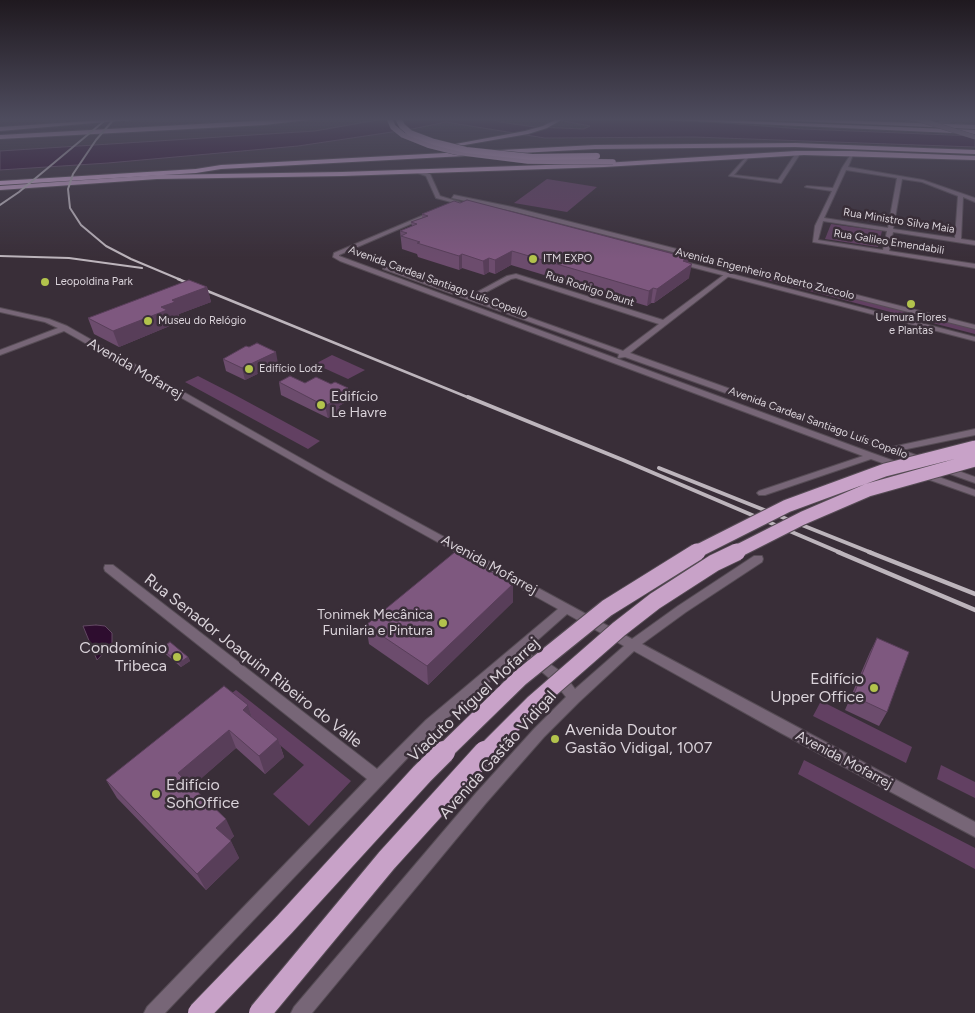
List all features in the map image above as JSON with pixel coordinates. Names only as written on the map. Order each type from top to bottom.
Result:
[{"type":"highway","points":[[0,184],[93,172],[180,165]]},
{"type":"highway","points":[[196,171],[221,167],[254,165]]},
{"type":"highway","points":[[0,184],[312,165]]},
{"type":"highway","points":[[225,175],[373,165]]},
{"type":"highway","points":[[0,184],[12,186],[113,179],[225,175],[342,174],[562,165]]},
{"type":"highway","name":"Viaduto Miguel Mofarrej","points":[[199,1013],[284,925],[422,774],[520,678],[607,608],[692,554],[787,506],[886,470],[975,447]]},
{"type":"highway","points":[[260,1013],[386,860],[494,742],[533,704],[619,629],[655,602],[714,563],[803,518],[868,490],[975,460]]},
{"type":"street","points":[[741,165],[732,176],[779,182],[790,165]]},
{"type":"street","points":[[821,219],[844,168],[931,182],[975,200]]},
{"type":"street","points":[[430,178],[432,172],[438,170]]},
{"type":"street","points":[[417,171],[426,174],[430,178],[436,194],[442,200],[491,212]]},
{"type":"street","points":[[886,252],[900,176]]},
{"type":"street","points":[[807,187],[834,190]]},
{"type":"street","name":"Avenida Engenheiro Roberto Zuccolo","points":[[436,194],[482,202],[975,327]]},
{"type":"street","points":[[958,240],[961,194]]},
{"type":"street","points":[[446,207],[463,199]]},
{"type":"street","points":[[474,208],[473,205],[482,202]]},
{"type":"street","points":[[339,253],[437,211]]},
{"type":"street","name":"Rua Ministro Silva Maia","points":[[821,219],[975,242]]},
{"type":"street","name":"Rua Galileo Emendabili","points":[[821,219],[815,241],[975,266]]},
{"type":"street","points":[[638,248],[638,246],[647,244]]},
{"type":"street","name":"Avenida Cardeal Santiago Luís Copello","points":[[973,478],[471,298],[339,253],[335,255],[614,361],[946,484],[975,493]]},
{"type":"street","name":"Avenida Engenheiro Roberto Zuccolo","points":[[675,261],[975,335]]},
{"type":"street","points":[[614,361],[727,274]]},
{"type":"street","name":"Rua Rodrigo Daunt","points":[[471,298],[509,277],[523,278],[664,323]]},
{"type":"street","points":[[792,291],[802,290],[804,286],[801,283]]},
{"type":"street","points":[[462,304],[471,298]]},
{"type":"street","name":"Avenida Mofarrej","points":[[0,310],[47,320],[64,328],[303,463],[786,729],[975,830]]},
{"type":"street","points":[[532,330],[542,324]]},
{"type":"street","points":[[0,353],[64,328]]},
{"type":"street","points":[[762,493],[871,456],[975,432]]},
{"type":"street","points":[[949,438],[957,450],[975,460]]},
{"type":"street","points":[[946,484],[973,478]]},
{"type":"street","name":"Avenida Gastão Vidigal","points":[[300,1013],[481,798],[539,733],[574,698],[634,644],[682,609],[758,559]]},
{"type":"street","name":"Rua Senador Joaquim Ribeiro do Valle","points":[[109,568],[378,778]]},
{"type":"street","points":[[153,1013],[431,724],[567,608]]},
{"type":"street","points":[[512,654],[533,660],[546,668],[559,678],[574,698]]},
{"type":"shaded area","points":[[0,165],[73,165],[0,170]]},
{"type":"shaded area","points":[[547,179],[597,187],[567,212],[514,203]]},
{"type":"shaded area","points":[[483,203],[975,329],[975,334],[478,205]]},
{"type":"shaded area","points":[[831,224],[882,231],[878,247],[825,239]]},
{"type":"shaded area","points":[[332,355],[365,370],[348,379],[315,364]]},
{"type":"shaded area","points":[[198,376],[320,441],[308,449],[185,382]]},
{"type":"shaded area","points":[[83,626],[105,626],[112,633],[112,644],[97,660]]},
{"type":"shaded area","points":[[236,690],[351,781],[309,826],[273,794],[304,765],[224,699]]},
{"type":"shaded area","points":[[821,701],[912,747],[906,763],[813,716]]},
{"type":"shaded area","points":[[804,760],[975,848],[975,869],[798,774]]},
{"type":"shaded area","points":[[941,765],[975,782],[975,798],[937,779]]},
{"type":"building","name":"ITM EXPO","points":[[467,200],[689,258],[683,261],[692,264],[657,289],[653,288],[649,291],[512,251],[495,260],[489,258],[483,261],[462,254],[459,256],[401,236],[407,233],[400,231],[417,224],[411,222],[428,216],[422,214],[454,201],[460,203]]},
{"type":"building","points":[[189,280],[207,287],[172,300],[175,302],[161,307],[167,310],[113,331],[88,318]]},
{"type":"building","points":[[257,343],[276,352],[242,368],[223,359],[246,346],[249,347]]},
{"type":"building","points":[[290,376],[305,383],[316,377],[331,384],[335,382],[348,388],[332,396],[338,399],[325,406],[279,382]]},
{"type":"building","name":"Tonimek Mecânica Funilaria e Pintura","points":[[455,552],[513,584],[427,666],[366,625]]},
{"type":"building","name":"Edifício Upper Office","points":[[877,638],[909,652],[887,712],[853,696]]},
{"type":"building","name":"Condomínio Tribeca","points":[[170,642],[188,657],[179,663],[161,648]]},
{"type":"building","name":"Edifício SohOffice","points":[[224,686],[248,705],[243,710],[278,739],[259,756],[229,730],[178,773],[226,819],[216,828],[231,841],[197,874],[106,780]]},
{"type":"railway","points":[[0,205],[51,165]]},
{"type":"railway","points":[[79,165],[73,174],[68,189],[70,208],[81,225],[106,246],[131,259],[181,280]]},
{"type":"railway","points":[[0,256],[69,258],[142,268]]},
{"type":"railway","points":[[178,279],[472,399]]},
{"type":"railway","points":[[468,397],[623,460],[841,553]]},
{"type":"railway","points":[[659,468],[872,553]]},
{"type":"railway","points":[[838,552],[975,610]]},
{"type":"railway","points":[[869,552],[975,594]]},
{"type":"place","name":"ITM EXPO","points":[[533,259]]},
{"type":"place","name":"Leopoldina Park","points":[[45,282]]},
{"type":"place","name":"Uemura Flores e Plantas","points":[[911,304]]},
{"type":"place","name":"Museu do Relógio","points":[[148,321]]},
{"type":"place","name":"Edifício Lodz","points":[[249,369]]},
{"type":"place","name":"Edifício Le Havre","points":[[321,405]]},
{"type":"place","name":"Tonimek Mecânica Funilaria e Pintura","points":[[443,623]]},
{"type":"place","name":"Condomínio Tribeca","points":[[177,657]]},
{"type":"place","name":"Edifício Upper Office","points":[[874,688]]},
{"type":"place","name":"Avenida Doutor Gastão Vidigal, 1007","points":[[555,739]]},
{"type":"place","name":"Edifício SohOffice","points":[[156,794]]}]
